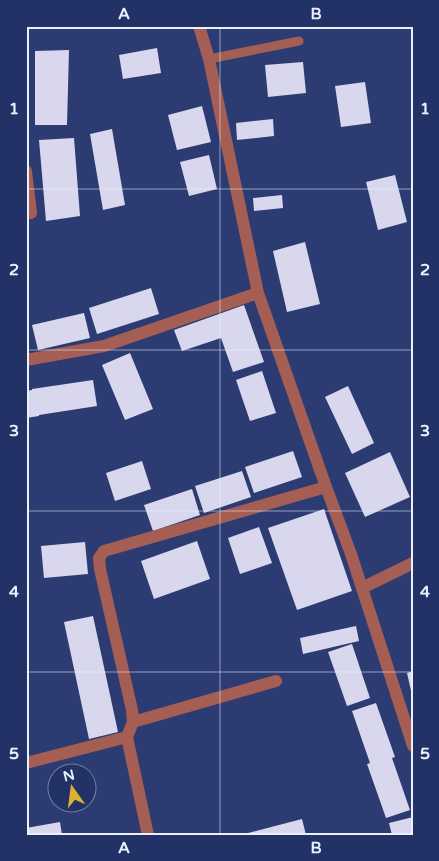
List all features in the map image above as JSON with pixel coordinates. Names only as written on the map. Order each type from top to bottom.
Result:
[{"type":"street","points":[[199,26],[209,59],[258,293],[362,588],[413,746]]},
{"type":"street","points":[[26,171],[31,212]]},
{"type":"street","points":[[26,360],[104,346],[258,293]]},
{"type":"street","points":[[148,835],[127,737],[133,722],[132,710],[99,558],[104,552],[326,487]]},
{"type":"street","points":[[362,588],[413,563]]},
{"type":"street","points":[[133,722],[276,681]]},
{"type":"street","points":[[26,763],[127,737]]},
{"type":"lane","points":[[209,59],[299,41]]},
{"type":"building","points":[[157,48],[161,73],[123,79],[119,55]]},
{"type":"building","points":[[69,50],[67,125],[35,125],[35,51]]},
{"type":"building","points":[[303,62],[306,93],[268,97],[265,65]]},
{"type":"building","points":[[365,82],[371,123],[341,127],[335,86]]},
{"type":"building","points":[[202,106],[211,142],[177,150],[168,115]]},
{"type":"building","points":[[273,119],[274,136],[237,140],[236,123]]},
{"type":"building","points":[[112,129],[125,205],[103,210],[90,134]]},
{"type":"building","points":[[74,138],[80,216],[46,221],[39,140]]},
{"type":"building","points":[[209,155],[217,189],[189,196],[180,162]]},
{"type":"building","points":[[395,175],[407,222],[378,230],[366,182]]},
{"type":"building","points":[[282,195],[283,208],[254,211],[253,198]]},
{"type":"building","points":[[305,242],[320,304],[287,312],[273,251]]},
{"type":"building","points":[[151,288],[159,314],[97,334],[89,308]]},
{"type":"building","points":[[244,305],[264,362],[233,372],[221,338],[182,351],[174,330]]},
{"type":"building","points":[[84,313],[90,338],[38,350],[32,325]]},
{"type":"building","points":[[130,353],[153,409],[125,420],[102,365]]},
{"type":"building","points":[[262,371],[276,413],[250,421],[236,380]]},
{"type":"building","points":[[93,380],[97,406],[26,418],[26,391]]},
{"type":"building","points":[[348,386],[374,443],[352,454],[325,397]]},
{"type":"building","points":[[293,451],[302,477],[254,493],[245,467]]},
{"type":"building","points":[[390,452],[410,497],[365,517],[345,473]]},
{"type":"building","points":[[142,461],[151,489],[115,501],[106,473]]},
{"type":"building","points":[[242,471],[251,497],[204,513],[195,486]]},
{"type":"building","points":[[192,489],[200,515],[153,531],[144,505]]},
{"type":"building","points":[[324,509],[352,591],[297,610],[268,528]]},
{"type":"building","points":[[259,527],[272,563],[240,574],[228,538]]},
{"type":"building","points":[[197,541],[210,579],[154,599],[141,561]]},
{"type":"building","points":[[85,542],[88,574],[44,578],[41,546]]},
{"type":"building","points":[[93,616],[118,732],[89,739],[64,622]]},
{"type":"building","points":[[356,626],[359,641],[303,654],[300,638]]},
{"type":"building","points":[[352,644],[370,698],[347,706],[328,652]]},
{"type":"building","points":[[413,671],[413,695],[412,695],[407,673]]},
{"type":"building","points":[[376,703],[395,757],[392,758],[410,810],[386,818],[367,764],[370,763],[352,711]]},
{"type":"building","points":[[413,817],[413,835],[392,835],[389,823]]},
{"type":"building","points":[[302,819],[306,835],[244,835],[244,834]]},
{"type":"building","points":[[60,822],[62,835],[26,835],[26,828]]}]
